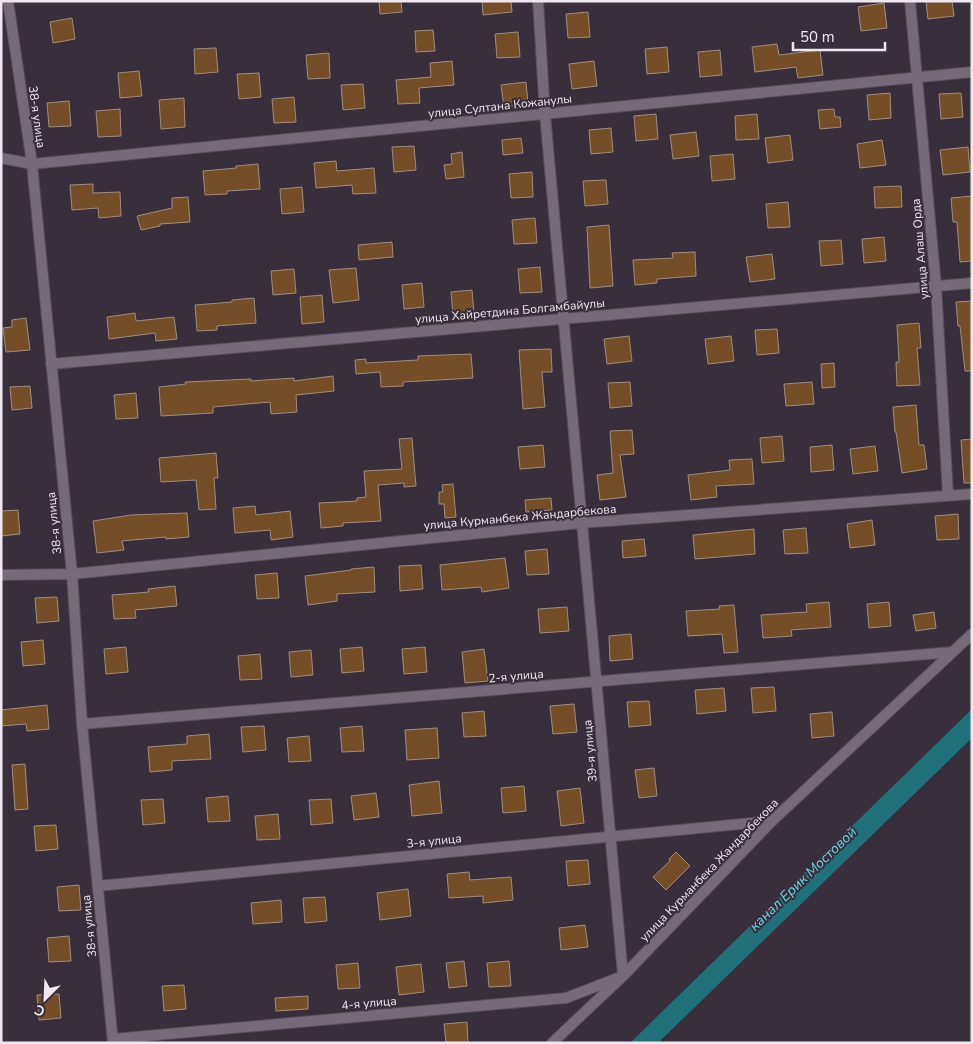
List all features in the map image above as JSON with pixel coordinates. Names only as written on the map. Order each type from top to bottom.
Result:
[{"type":"street","name":"38-я улица","points":[[8,1],[32,164],[72,574],[82,724],[113,1041]]},
{"type":"street","name":"39-я улица","points":[[538,1],[545,114],[623,976]]},
{"type":"street","name":"улица Алаш Орда","points":[[910,1],[936,286],[948,495]]},
{"type":"street","name":"улица Султана Кожанулы","points":[[1,158],[32,164],[972,72]]},
{"type":"street","name":"улица Хайретдина Болгамбайулы","points":[[51,364],[972,283]]},
{"type":"street","name":"улица Курманбека Жандарбекова","points":[[1,575],[72,574],[581,523],[972,494]]},
{"type":"street","name":"улица Курманбека Жандарбекова","points":[[552,1043],[623,976],[772,821],[972,634]]},
{"type":"street","name":"2-я улица","points":[[82,724],[953,652]]},
{"type":"street","name":"3-я улица","points":[[98,886],[772,821]]},
{"type":"street","name":"4-я улица","points":[[113,1041],[566,998],[623,976]]},
{"type":"water","name":"канал Ерик Мостовой","points":[[972,709],[972,738],[658,1043],[630,1043]]},
{"type":"building","points":[[379,1],[401,1],[402,12],[380,14]]},
{"type":"building","points":[[482,1],[511,1],[512,12],[483,15]]},
{"type":"building","points":[[926,1],[952,1],[954,16],[928,19]]},
{"type":"building","points":[[884,3],[887,28],[861,31],[858,7]]},
{"type":"building","points":[[588,12],[590,37],[568,38],[566,14]]},
{"type":"building","points":[[72,18],[75,39],[53,43],[50,22]]},
{"type":"building","points":[[433,30],[435,51],[416,52],[415,31]]},
{"type":"building","points":[[518,32],[520,57],[497,58],[495,34]]},
{"type":"building","points":[[777,44],[779,55],[820,50],[823,75],[798,78],[796,67],[755,72],[752,47]]},
{"type":"building","points":[[667,47],[669,72],[647,74],[645,49]]},
{"type":"building","points":[[216,48],[218,72],[195,74],[194,49]]},
{"type":"building","points":[[720,50],[722,75],[700,77],[698,52]]},
{"type":"building","points":[[329,53],[330,78],[308,79],[306,55]]},
{"type":"building","points":[[452,61],[454,85],[419,88],[420,103],[398,104],[396,80],[431,77],[430,63]]},
{"type":"building","points":[[594,61],[597,86],[572,89],[569,64]]},
{"type":"building","points":[[139,71],[142,96],[120,98],[118,73]]},
{"type":"building","points":[[259,73],[261,97],[239,99],[237,74]]},
{"type":"building","points":[[526,82],[528,104],[504,107],[501,85]]},
{"type":"building","points":[[363,84],[365,108],[343,110],[341,85]]},
{"type":"building","points":[[890,93],[891,118],[869,120],[867,95]]},
{"type":"building","points":[[961,93],[963,117],[941,119],[939,94]]},
{"type":"building","points":[[294,97],[296,122],[274,123],[272,99]]},
{"type":"building","points":[[184,98],[185,127],[161,129],[159,100]]},
{"type":"building","points":[[69,101],[71,126],[49,127],[47,103]]},
{"type":"building","points":[[120,109],[121,136],[98,137],[96,111]]},
{"type":"building","points":[[834,109],[835,117],[840,117],[841,127],[820,129],[818,110]]},
{"type":"building","points":[[656,114],[658,139],[636,141],[634,116]]},
{"type":"building","points":[[757,114],[759,139],[736,140],[735,116]]},
{"type":"building","points":[[611,128],[613,152],[591,154],[589,130]]},
{"type":"building","points":[[696,132],[699,156],[673,159],[670,135]]},
{"type":"building","points":[[790,135],[793,160],[768,163],[765,138]]},
{"type":"building","points":[[521,138],[523,153],[503,155],[502,140]]},
{"type":"building","points":[[882,140],[886,165],[860,168],[857,144]]},
{"type":"building","points":[[414,146],[416,170],[394,172],[392,147]]},
{"type":"building","points":[[968,147],[970,172],[943,175],[940,150]]},
{"type":"building","points":[[462,152],[464,177],[446,179],[444,165],[452,164],[451,154]]},
{"type":"building","points":[[733,154],[735,179],[712,181],[710,156]]},
{"type":"building","points":[[336,161],[337,171],[374,168],[376,193],[353,194],[352,185],[316,188],[314,163]]},
{"type":"building","points":[[258,164],[260,189],[227,191],[227,194],[205,195],[203,171]]},
{"type":"building","points":[[532,172],[533,197],[511,198],[509,174]]},
{"type":"building","points":[[606,180],[608,204],[585,206],[583,181]]},
{"type":"building","points":[[93,184],[93,193],[120,192],[121,216],[99,218],[98,208],[72,210],[70,185]]},
{"type":"building","points":[[901,186],[902,207],[875,208],[874,187]]},
{"type":"building","points":[[302,187],[304,212],[282,214],[280,189]]},
{"type":"building","points":[[972,196],[972,261],[960,262],[957,222],[953,222],[951,198]]},
{"type":"building","points":[[188,197],[190,222],[160,224],[160,226],[141,230],[137,216],[172,208],[172,198]]},
{"type":"building","points":[[788,202],[790,227],[768,228],[766,204]]},
{"type":"building","points":[[535,218],[537,243],[514,244],[512,220]]},
{"type":"building","points":[[609,225],[613,286],[590,288],[587,227]]},
{"type":"building","points":[[884,237],[886,261],[864,263],[862,239]]},
{"type":"building","points":[[841,240],[843,264],[821,266],[819,241]]},
{"type":"building","points":[[392,242],[393,257],[359,260],[358,245]]},
{"type":"building","points":[[695,252],[696,276],[657,279],[657,283],[635,285],[633,260],[673,258],[672,253]]},
{"type":"building","points":[[772,254],[775,279],[750,282],[746,257]]},
{"type":"building","points":[[540,267],[542,292],[520,293],[518,269]]},
{"type":"building","points":[[356,268],[359,300],[333,303],[329,270]]},
{"type":"building","points":[[294,269],[296,293],[273,295],[271,271]]},
{"type":"building","points":[[422,283],[424,307],[404,309],[402,285]]},
{"type":"building","points":[[472,290],[474,314],[453,315],[451,292]]},
{"type":"building","points":[[322,295],[324,322],[302,324],[300,297]]},
{"type":"building","points":[[254,298],[256,323],[217,326],[217,330],[197,331],[195,305]]},
{"type":"building","points":[[972,301],[972,371],[965,371],[956,302]]},
{"type":"building","points":[[135,313],[136,321],[174,317],[177,339],[156,341],[155,333],[109,339],[107,317]]},
{"type":"building","points":[[26,318],[30,350],[6,352],[3,328],[12,327],[12,320]]},
{"type":"building","points":[[919,323],[921,348],[917,348],[920,385],[897,386],[896,362],[899,362],[897,325]]},
{"type":"building","points":[[777,329],[779,353],[757,355],[755,330]]},
{"type":"building","points":[[629,336],[632,361],[607,364],[604,339]]},
{"type":"building","points":[[731,336],[734,361],[708,364],[705,339]]},
{"type":"building","points":[[551,349],[552,372],[542,372],[545,407],[523,409],[519,350]]},
{"type":"building","points":[[471,354],[473,378],[403,382],[403,386],[381,387],[380,372],[356,374],[355,360],[366,359],[366,363],[418,360],[418,356]]},
{"type":"building","points":[[834,363],[835,387],[822,388],[821,364]]},
{"type":"building","points":[[333,376],[334,391],[296,395],[297,412],[271,414],[270,402],[213,407],[213,413],[161,416],[159,387],[186,384],[185,382],[294,378],[294,381]]},
{"type":"building","points":[[630,382],[632,406],[610,408],[608,383]]},
{"type":"building","points":[[812,382],[814,404],[786,406],[784,384]]},
{"type":"building","points":[[30,386],[32,408],[12,410],[10,387]]},
{"type":"building","points":[[136,393],[138,418],[116,419],[114,395]]},
{"type":"building","points":[[916,405],[919,445],[924,445],[927,469],[902,473],[893,407]]},
{"type":"building","points":[[632,430],[634,454],[620,455],[626,497],[600,500],[597,475],[613,473],[610,431]]},
{"type":"building","points":[[782,436],[784,461],[762,463],[760,438]]},
{"type":"building","points":[[412,438],[416,486],[404,487],[404,483],[378,485],[381,521],[343,523],[343,526],[321,528],[319,503],[357,501],[357,498],[366,497],[364,471],[402,469],[399,439]]},
{"type":"building","points":[[972,439],[972,483],[964,483],[961,440]]},
{"type":"building","points":[[543,445],[545,467],[520,469],[518,447]]},
{"type":"building","points":[[832,445],[834,470],[811,472],[810,447]]},
{"type":"building","points":[[875,446],[878,471],[853,474],[850,449]]},
{"type":"building","points":[[216,453],[218,478],[214,478],[216,509],[199,510],[196,480],[161,482],[159,458]]},
{"type":"building","points":[[752,459],[754,484],[716,486],[717,497],[691,500],[688,475],[730,470],[729,460]]},
{"type":"building","points":[[453,484],[456,517],[445,518],[444,504],[439,504],[439,492],[443,492],[442,485]]},
{"type":"building","points":[[551,498],[552,510],[526,512],[525,500]]},
{"type":"building","points":[[255,506],[256,515],[290,511],[293,537],[271,540],[270,530],[235,533],[233,508]]},
{"type":"building","points":[[18,510],[20,534],[1,536],[1,511]]},
{"type":"building","points":[[187,513],[189,537],[122,541],[124,550],[97,553],[93,521],[131,515]]},
{"type":"building","points":[[958,514],[959,539],[937,540],[935,516]]},
{"type":"building","points":[[872,520],[875,545],[850,548],[847,524]]},
{"type":"building","points":[[806,528],[808,553],[785,554],[783,530]]},
{"type":"building","points":[[754,529],[755,554],[695,559],[693,535]]},
{"type":"building","points":[[644,539],[646,556],[623,558],[622,541]]},
{"type":"building","points":[[547,549],[549,574],[527,575],[525,551]]},
{"type":"building","points":[[505,558],[509,588],[482,592],[481,587],[442,590],[440,565]]},
{"type":"building","points":[[421,565],[423,589],[400,591],[399,566]]},
{"type":"building","points":[[374,567],[375,592],[337,594],[337,601],[308,605],[305,576]]},
{"type":"building","points":[[277,573],[279,598],[257,599],[255,575]]},
{"type":"building","points":[[175,586],[177,606],[135,610],[136,618],[114,619],[112,595],[149,592],[148,589]]},
{"type":"building","points":[[57,597],[59,621],[37,623],[35,598]]},
{"type":"building","points":[[829,602],[831,627],[791,630],[792,636],[763,638],[761,615],[807,612],[806,604]]},
{"type":"building","points":[[889,602],[891,626],[869,628],[867,604]]},
{"type":"building","points":[[734,605],[738,652],[724,653],[722,634],[688,636],[686,611],[720,609],[719,606]]},
{"type":"building","points":[[567,607],[569,631],[540,633],[538,609]]},
{"type":"building","points":[[934,612],[936,628],[916,631],[913,615]]},
{"type":"building","points":[[631,634],[633,659],[610,661],[609,636]]},
{"type":"building","points":[[43,640],[45,664],[23,666],[21,642]]},
{"type":"building","points":[[126,647],[128,672],[106,674],[104,649]]},
{"type":"building","points":[[362,647],[364,671],[342,673],[340,649]]},
{"type":"building","points":[[425,647],[427,672],[404,674],[402,649]]},
{"type":"building","points":[[484,649],[488,681],[465,683],[462,652]]},
{"type":"building","points":[[311,650],[313,675],[291,677],[289,652]]},
{"type":"building","points":[[260,654],[262,679],[240,680],[238,656]]},
{"type":"building","points":[[774,687],[776,711],[753,713],[751,688]]},
{"type":"building","points":[[724,688],[726,711],[697,714],[695,690]]},
{"type":"building","points":[[649,701],[651,725],[629,727],[627,702]]},
{"type":"building","points":[[574,704],[577,732],[553,734],[550,706]]},
{"type":"building","points":[[47,705],[49,729],[27,731],[26,724],[1,726],[1,710]]},
{"type":"building","points":[[484,711],[486,736],[464,737],[462,713]]},
{"type":"building","points":[[832,712],[834,736],[812,738],[810,714]]},
{"type":"building","points":[[264,726],[266,750],[243,752],[241,727]]},
{"type":"building","points":[[362,726],[364,751],[342,752],[340,728]]},
{"type":"building","points":[[437,728],[439,758],[407,760],[405,730]]},
{"type":"building","points":[[209,734],[211,759],[172,761],[172,770],[150,772],[148,747],[187,744],[187,736]]},
{"type":"building","points":[[309,736],[311,761],[289,762],[287,738]]},
{"type":"building","points":[[25,764],[28,809],[15,810],[12,765]]},
{"type":"building","points":[[654,768],[657,796],[639,798],[635,770]]},
{"type":"building","points":[[439,781],[442,813],[412,816],[409,785]]},
{"type":"building","points":[[524,786],[526,811],[503,813],[501,788]]},
{"type":"building","points":[[580,788],[584,823],[561,826],[557,791]]},
{"type":"building","points":[[376,793],[379,817],[354,820],[351,796]]},
{"type":"building","points":[[228,796],[230,821],[208,822],[206,798]]},
{"type":"building","points":[[163,799],[165,823],[143,825],[141,800]]},
{"type":"building","points":[[331,799],[333,823],[311,825],[309,800]]},
{"type":"building","points":[[278,814],[280,839],[257,840],[255,816]]},
{"type":"building","points":[[56,825],[58,849],[36,851],[34,826]]},
{"type":"building","points":[[676,852],[690,866],[666,890],[653,877],[670,861],[669,859]]},
{"type":"building","points":[[588,860],[590,884],[568,886],[566,861]]},
{"type":"building","points":[[469,872],[470,880],[511,877],[513,900],[483,903],[483,896],[449,898],[447,874]]},
{"type":"building","points":[[79,885],[81,910],[59,911],[57,887]]},
{"type":"building","points":[[408,889],[411,916],[380,920],[377,893]]},
{"type":"building","points":[[325,897],[327,921],[305,923],[303,898]]},
{"type":"building","points":[[281,900],[282,922],[253,924],[251,903]]},
{"type":"building","points":[[585,925],[588,947],[561,950],[559,928]]},
{"type":"building","points":[[69,936],[71,961],[49,962],[47,938]]},
{"type":"building","points":[[464,961],[467,986],[449,988],[446,963]]},
{"type":"building","points":[[509,961],[511,986],[489,987],[487,963]]},
{"type":"building","points":[[358,963],[360,988],[338,989],[336,965]]},
{"type":"building","points":[[421,964],[424,992],[399,995],[396,967]]},
{"type":"building","points":[[184,985],[186,1009],[164,1011],[162,986]]},
{"type":"building","points":[[59,994],[61,1018],[39,1020],[37,995]]},
{"type":"building","points":[[308,996],[308,1009],[276,1011],[275,998]]},
{"type":"building","points":[[467,1022],[468,1043],[446,1043],[444,1024]]}]
